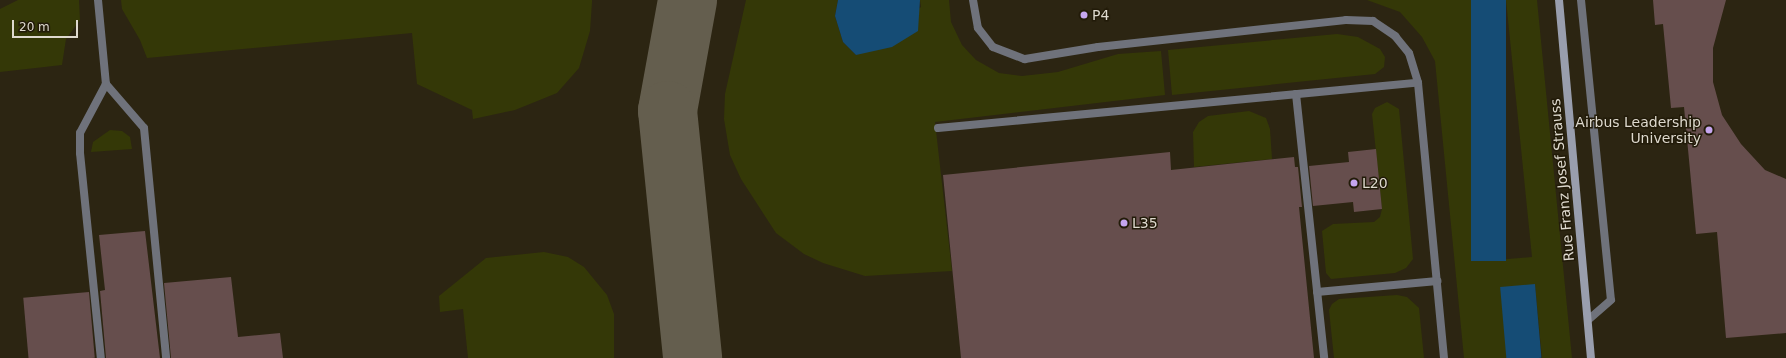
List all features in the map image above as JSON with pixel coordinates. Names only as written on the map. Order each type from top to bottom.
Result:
[{"type":"street","name":"Rue Franz Josef Strauss","points":[[1559,0],[1591,358]]},
{"type":"lane","points":[[98,0],[106,84],[80,133],[101,358]]},
{"type":"lane","points":[[973,0],[978,28],[993,46],[1025,59],[1098,47],[1338,20],[1373,21],[1395,36],[1409,53],[1418,83],[1444,358]]},
{"type":"lane","points":[[1581,0],[1611,300],[1588,320]]},
{"type":"lane","points":[[938,128],[1418,83]]},
{"type":"lane","points":[[106,84],[144,128],[166,358]]},
{"type":"lane","points":[[1296,94],[1324,358]]},
{"type":"lane","points":[[1317,292],[1437,281]]},
{"type":"green space","points":[[18,0],[79,0],[80,20],[66,39],[62,65],[0,72],[0,9]]},
{"type":"green space","points":[[121,0],[592,0],[592,2],[590,31],[579,68],[557,93],[515,110],[473,119],[472,110],[417,84],[412,33],[147,58],[140,40],[122,9]]},
{"type":"green space","points":[[746,0],[838,0],[835,16],[843,42],[856,55],[921,7],[920,0],[949,0],[951,22],[962,45],[976,60],[999,73],[1022,76],[1058,72],[1118,54],[1161,51],[1165,95],[935,122],[952,271],[865,276],[823,263],[804,254],[776,233],[741,179],[730,155],[724,119],[725,94]]},
{"type":"green space","points":[[1367,0],[1471,0],[1496,260],[1532,257],[1506,0],[1537,0],[1572,358],[1542,358],[1535,285],[1501,289],[1507,358],[1464,358],[1435,61],[1422,37],[1400,12]]},
{"type":"green space","points":[[1337,34],[1358,37],[1380,49],[1385,57],[1384,67],[1375,74],[1172,95],[1168,50]]},
{"type":"green space","points":[[1387,102],[1399,109],[1413,259],[1406,268],[1395,273],[1331,279],[1326,273],[1322,231],[1333,224],[1374,222],[1380,217],[1382,209],[1372,114],[1375,108]]},
{"type":"green space","points":[[1249,111],[1266,118],[1270,129],[1272,159],[1194,167],[1193,132],[1199,122],[1208,116]]},
{"type":"green space","points":[[110,130],[122,131],[130,137],[132,149],[91,152],[93,142]]},
{"type":"green space","points":[[544,252],[568,257],[584,267],[607,295],[614,314],[614,358],[468,358],[463,309],[440,312],[439,296],[486,258]]},
{"type":"green space","points":[[1397,295],[1407,297],[1419,308],[1424,358],[1334,358],[1329,310],[1332,304],[1339,299]]},
{"type":"water","points":[[838,0],[920,0],[918,31],[892,47],[856,55],[843,42],[835,16]]},
{"type":"water","points":[[1471,0],[1506,0],[1506,261],[1471,261]]},
{"type":"water","points":[[1535,284],[1541,358],[1506,358],[1500,287]]},
{"type":"building","name":"Airbus Leadership University","points":[[1653,0],[1726,0],[1713,48],[1713,82],[1722,115],[1741,144],[1765,170],[1786,179],[1786,333],[1726,338],[1717,232],[1696,234],[1684,107],[1671,108],[1663,24],[1655,25]]},
{"type":"building","name":"L20","points":[[1376,149],[1382,209],[1354,212],[1353,202],[1313,206],[1309,166],[1349,162],[1348,152]]},
{"type":"building","name":"L35","points":[[1170,152],[1171,170],[1294,157],[1295,167],[1298,167],[1302,207],[1299,207],[1314,358],[961,358],[943,175]]},
{"type":"building","points":[[145,231],[160,358],[106,358],[100,291],[105,290],[99,235]]},
{"type":"building","points":[[231,277],[238,337],[280,333],[283,358],[171,358],[164,283]]},
{"type":"building","points":[[89,292],[95,358],[29,358],[23,298]]},
{"type":"taxiway","points":[[687,0],[667,110],[692,358]]},
{"type":"place","name":"P4","points":[[1084,15]]},
{"type":"place","name":"Airbus Leadership University","points":[[1709,130]]},
{"type":"place","name":"L20","points":[[1354,183]]},
{"type":"place","name":"L35","points":[[1124,223]]}]
